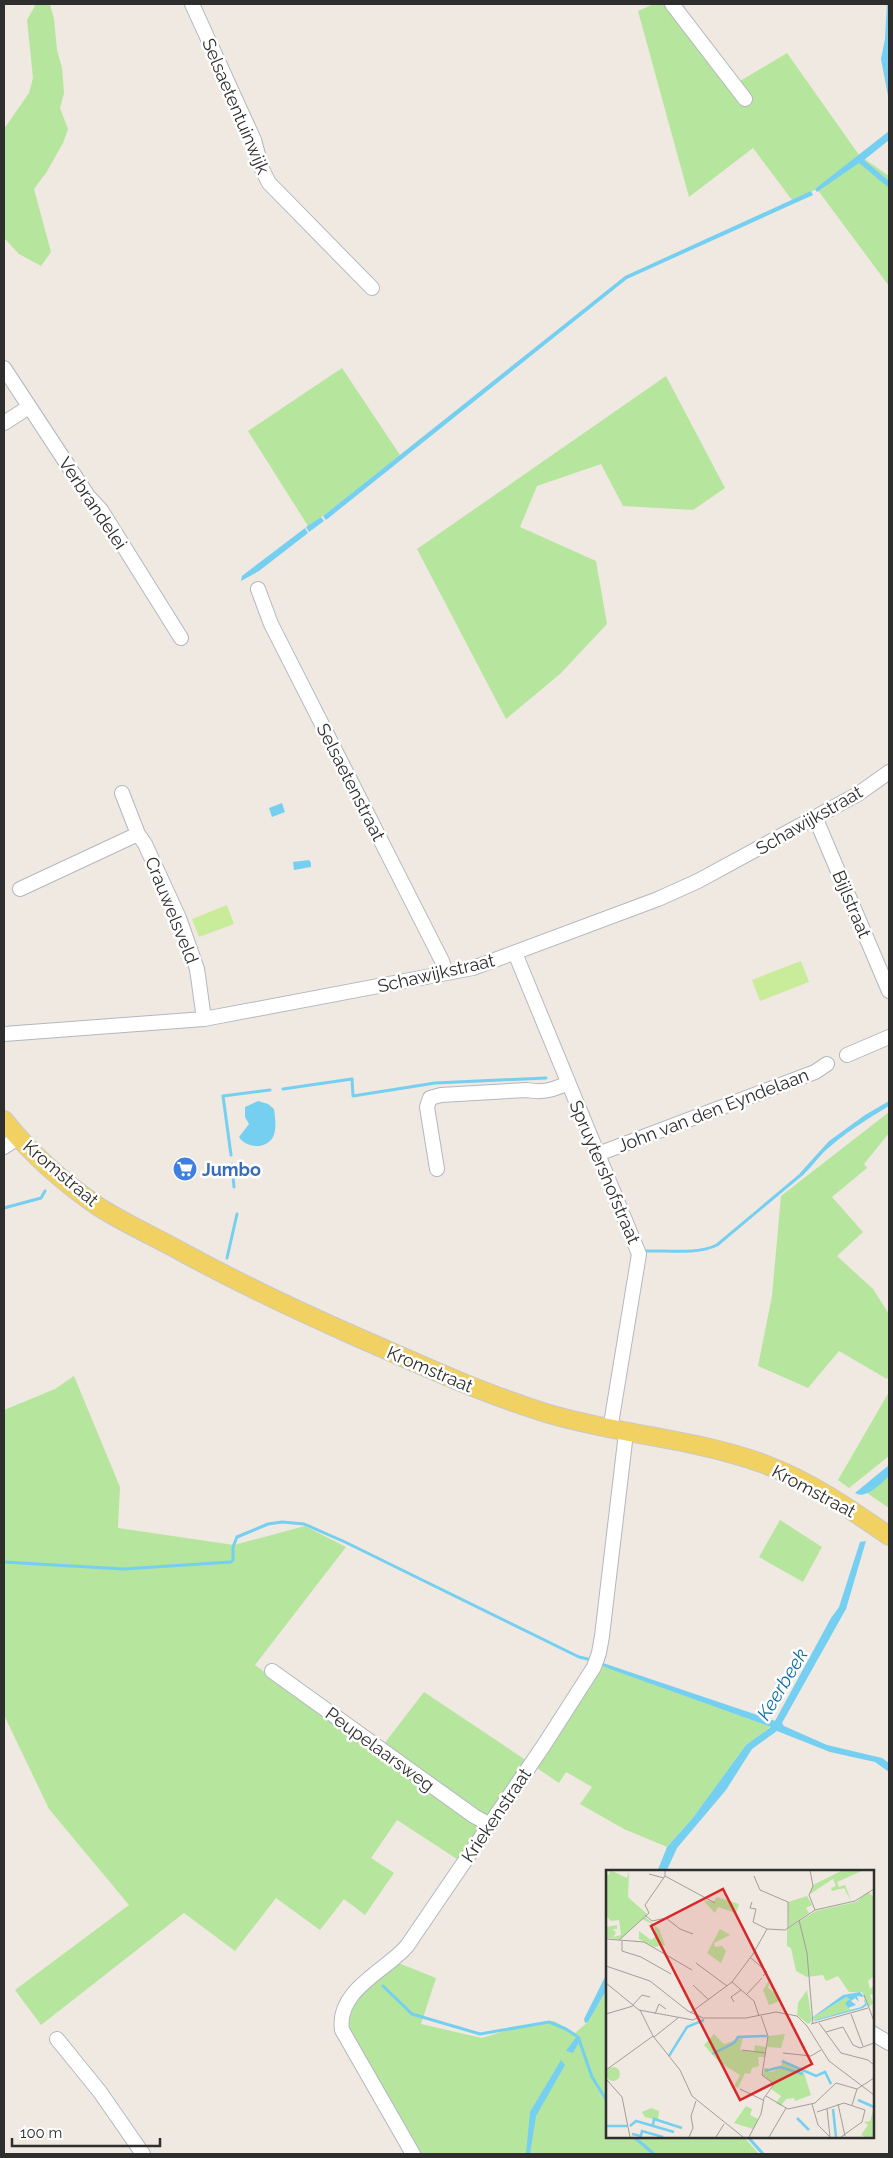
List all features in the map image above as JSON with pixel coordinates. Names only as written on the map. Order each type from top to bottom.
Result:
[{"type":"main road","points":[[4,1120],[19,1138]]},
{"type":"main road","name":"Kromstraat","points":[[19,1138],[51,1169],[78,1192],[101,1208],[228,1276],[320,1320],[473,1387],[546,1413],[618,1432],[695,1445],[763,1464],[808,1484],[889,1536]]},
{"type":"street","name":"Selsaetentuinwijk","points":[[192,4],[254,140],[262,168],[269,183],[372,288]]},
{"type":"street","points":[[672,4],[745,99]]},
{"type":"street","name":"Verbrandelei","points":[[4,368],[88,496],[101,510],[181,638]]},
{"type":"street","points":[[4,423],[29,407]]},
{"type":"street","name":"Selsaetenstraat","points":[[258,589],[271,624],[442,961],[446,973]]},
{"type":"street","name":"Schawijkstraat","points":[[4,1034],[204,1019],[473,968],[666,895],[730,864],[858,794],[889,772]]},
{"type":"street","name":"Crauwelsveld","points":[[122,793],[138,834],[145,844],[179,918],[197,969],[204,1019]]},
{"type":"street","name":"Bijlstraat","points":[[816,817],[889,991]]},
{"type":"street","name":"Crauwelsveld","points":[[20,889],[138,834]]},
{"type":"street","name":"Spruytershofstraat","points":[[515,953],[639,1254],[618,1432]]},
{"type":"street","points":[[847,1055],[889,1037]]},
{"type":"street","name":"John van den Eyndelaan","points":[[598,1154],[815,1072],[827,1064]]},
{"type":"street","points":[[437,1169],[427,1108],[430,1098],[441,1095],[527,1090],[540,1092],[553,1090],[568,1083]]},
{"type":"street","name":"Kromstraat","points":[[4,1147],[19,1138]]},
{"type":"street","name":"Kriekenstraat","points":[[413,2154],[342,2030],[341,2014],[350,1999],[367,1979],[395,1959],[407,1946],[490,1825],[594,1667],[600,1653],[618,1432]]},
{"type":"street","name":"Peupelaarsweg","points":[[272,1671],[474,1816],[490,1825]]},
{"type":"street","points":[[873,2034],[889,2043]]},
{"type":"street","points":[[56,2039],[100,2092],[143,2154]]},
{"type":"green space","points":[[33,4],[50,4],[54,19],[57,50],[62,68],[64,93],[60,108],[68,129],[63,143],[46,173],[34,189],[51,252],[41,266],[19,254],[4,238],[4,129],[29,93],[33,78],[27,20],[35,6]]},
{"type":"green space","points":[[654,4],[665,4],[730,87],[787,53],[859,155],[889,176],[889,286],[817,189],[792,200],[753,148],[689,197],[638,11]]},
{"type":"green space","points":[[342,368],[400,455],[308,526],[248,431]]},
{"type":"green space","points":[[666,376],[725,488],[693,510],[623,506],[601,464],[537,486],[520,527],[596,561],[607,624],[560,674],[506,719],[417,549]]},
{"type":"green space","points":[[227,905],[234,924],[199,937],[192,919]]},
{"type":"green space","points":[[801,961],[809,982],[760,1001],[752,980]]},
{"type":"green space","points":[[889,1112],[889,1133],[864,1164],[867,1168],[832,1197],[863,1232],[837,1256],[873,1289],[889,1314],[889,1375],[887,1379],[839,1351],[808,1388],[758,1366],[772,1296],[781,1196]]},
{"type":"green space","points":[[74,1376],[120,1487],[118,1528],[234,1545],[305,1526],[346,1547],[255,1665],[377,1753],[424,1692],[527,1761],[460,1861],[397,1820],[371,1858],[394,1873],[365,1915],[344,1899],[320,1930],[276,1898],[235,1951],[184,1913],[41,2025],[15,1990],[129,1905],[49,1809],[4,1715],[4,1410],[55,1389]]},
{"type":"green space","points":[[889,1392],[889,1456],[849,1488],[838,1480]]},
{"type":"green space","points":[[889,1476],[889,1508],[867,1493]]},
{"type":"green space","points":[[780,1520],[822,1547],[803,1582],[759,1557]]},
{"type":"green space","points":[[603,1666],[771,1727],[746,1745],[692,1819],[667,1847],[624,1829],[580,1804],[592,1787],[566,1772],[559,1783],[534,1766]]},
{"type":"green space","points":[[396,1962],[436,1978],[421,2024],[482,2038],[514,2028],[554,2021],[575,2033],[588,2022],[606,1991],[606,2138],[745,2138],[759,2154],[415,2154],[347,2030],[351,2001]]},
{"type":"water","points":[[887,4],[889,4],[889,101],[881,59],[885,39]]},
{"type":"water","points":[[889,131],[889,140],[864,160],[889,181],[889,188],[859,163],[817,192],[815,189]]},
{"type":"water","points":[[811,191],[813,195],[627,279],[326,520],[323,516],[625,276]]},
{"type":"water","points":[[321,517],[324,521],[309,532],[306,527]]},
{"type":"water","points":[[305,528],[308,533],[259,571],[241,581],[242,576]]},
{"type":"water","points":[[282,803],[285,812],[272,817],[269,808]]},
{"type":"water","points":[[309,860],[311,867],[294,870],[293,862]]},
{"type":"water","points":[[258,1101],[268,1104],[274,1109],[275,1119],[273,1137],[261,1146],[246,1143],[239,1137],[249,1124],[245,1117],[245,1107]]},
{"type":"water","points":[[889,1101],[889,1106],[841,1138],[823,1153],[805,1173],[802,1175],[800,1173],[829,1141],[865,1115]]},
{"type":"water","points":[[889,1465],[889,1476],[878,1486],[868,1493],[859,1495],[855,1493]]},
{"type":"water","points":[[866,1541],[846,1609],[782,1723],[784,1726],[827,1745],[882,1758],[889,1763],[889,1772],[875,1762],[830,1752],[777,1731],[752,1749],[726,1790],[677,1848],[667,1870],[658,1870],[667,1847],[692,1819],[746,1745],[771,1727],[610,1669],[603,1666],[603,1663],[775,1721],[831,1618],[839,1607],[860,1542]]},
{"type":"water","points":[[606,1975],[606,1991],[588,2022],[585,2023],[584,2019]]},
{"type":"water","points":[[577,2036],[581,2038],[573,2053],[566,2051]]},
{"type":"water","points":[[561,2060],[565,2065],[536,2116],[530,2154],[526,2154],[530,2112]]},
{"type":"waterway","points":[[283,1089],[352,1079],[353,1096],[435,1083],[546,1078]]},
{"type":"waterway","points":[[231,1155],[223,1096],[270,1090]]},
{"type":"waterway","points":[[232,1165],[234,1187]]},
{"type":"waterway","points":[[643,1251],[691,1251],[717,1245],[803,1173]]},
{"type":"waterway","points":[[4,1208],[41,1198],[45,1191]]},
{"type":"waterway","points":[[227,1258],[237,1214]]},
{"type":"waterway","points":[[4,1562],[123,1569],[231,1562],[233,1560],[233,1547],[237,1537],[268,1524],[282,1522],[304,1524],[345,1542],[579,1657],[592,1660]]},
{"type":"waterway","points":[[383,1986],[412,2014],[480,2034],[549,2022],[566,2029],[578,2037],[592,2077],[606,2099]]},
{"type":"waterway","points":[[635,2138],[654,2154]]},
{"type":"waterway","points":[[749,2138],[763,2154]]},
{"type":"place","name":"Jumbo","points":[[185,1169]]},
{"type":"water label","name":"Keerbeek","points":[[782,1684]]}]
